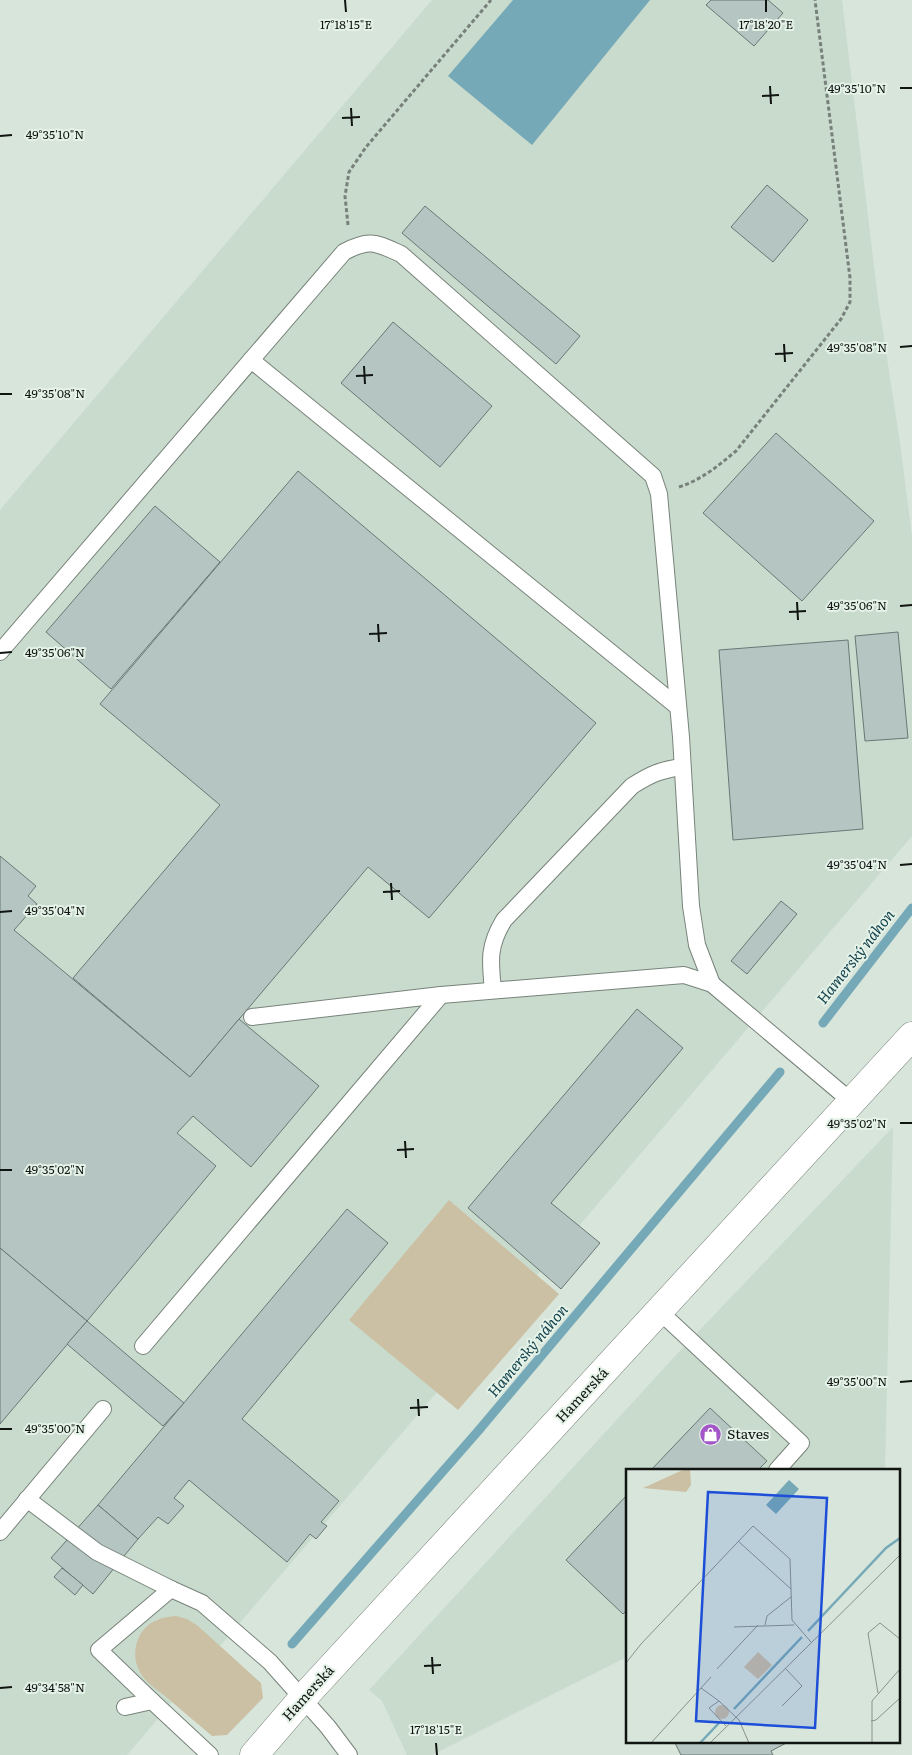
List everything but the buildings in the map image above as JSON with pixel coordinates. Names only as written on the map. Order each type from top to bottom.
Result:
[{"type":"street","name":"Hamerská","points":[[254,1755],[303,1698],[912,1036]]},
{"type":"lane","points":[[0,652],[344,252],[361,243],[378,243],[401,254],[653,476],[659,494],[678,707],[696,945],[712,984]]},
{"type":"lane","points":[[251,360],[678,707]]},
{"type":"lane","points":[[493,990],[490,961],[496,934],[504,920],[632,786],[661,770],[682,767]]},
{"type":"lane","points":[[252,1017],[441,995],[684,975],[712,984],[852,1102]]},
{"type":"lane","points":[[143,1346],[441,995]]},
{"type":"lane","points":[[659,1311],[801,1443],[778,1469]]},
{"type":"lane","points":[[0,1532],[102,1409]]},
{"type":"lane","points":[[27,1499],[97,1552],[171,1590],[202,1603],[270,1662],[328,1726],[349,1755]]},
{"type":"lane","points":[[171,1590],[96,1654],[152,1701],[210,1755]]},
{"type":"lane","points":[[125,1707],[152,1701]]},
{"type":"path","points":[[353,247],[345,196],[349,172],[366,147],[491,0]]},
{"type":"path","points":[[659,494],[694,482],[736,452],[841,319],[850,302],[850,278],[814,0]]},
{"type":"shaded area","points":[[432,0],[842,0],[878,299],[912,536],[912,836],[127,1755],[0,1755],[0,510]]},
{"type":"shaded area","points":[[893,1127],[885,1469],[626,1469],[626,1658],[432,1755],[407,1755],[382,1701],[369,1690],[677,1354]]},
{"type":"shaded area","points":[[449,1200],[559,1294],[458,1410],[349,1320]]},
{"type":"shaded area","points":[[176,1616],[187,1619],[198,1626],[261,1683],[263,1698],[227,1735],[212,1736],[148,1682],[142,1676],[138,1667],[135,1658],[136,1648],[143,1630],[151,1623],[166,1617]]},
{"type":"water","points":[[513,0],[650,0],[532,145],[448,76]]},
{"type":"waterway","name":"Hamerský náhon","points":[[823,1023],[912,908]]},
{"type":"waterway","name":"Hamerský náhon","points":[[292,1644],[479,1430],[780,1072]]},
{"type":"place","name":"Staves","points":[[711,1434]]}]
